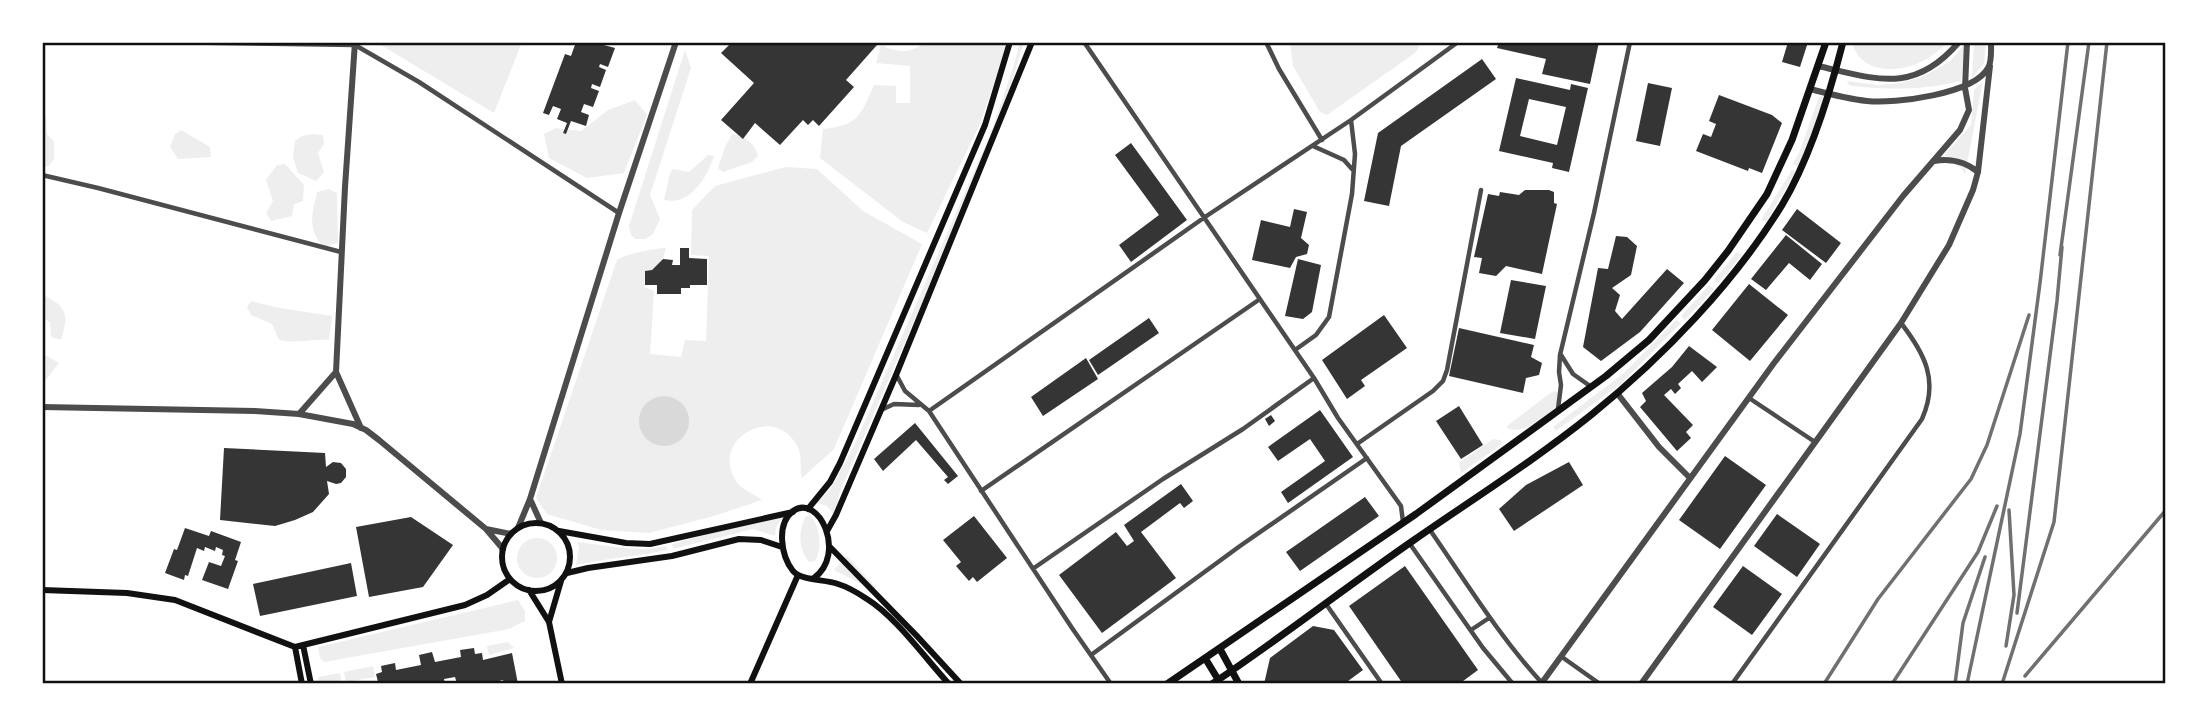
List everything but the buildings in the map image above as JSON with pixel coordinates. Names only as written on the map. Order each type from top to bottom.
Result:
[{"type":"main road","points":[[561,581],[546,590],[529,590],[510,579],[503,563],[503,549],[511,534],[529,523],[541,523],[559,531],[626,543],[650,544],[808,509],[830,482],[840,463],[985,125],[1010,42]]},
{"type":"main road","points":[[827,531],[896,375],[1032,42]]},
{"type":"main road","points":[[1167,684],[1416,514],[1591,387],[1649,340],[1728,251],[1758,208],[1786,154],[1826,42]]},
{"type":"main road","points":[[1205,658],[1217,683],[1232,669],[1536,456],[1617,393],[1688,323],[1752,249],[1787,195],[1829,94],[1843,42]]},
{"type":"main road","points":[[808,509],[820,518],[827,531],[830,547],[823,568],[814,578]]},
{"type":"main road","points":[[793,512],[785,528],[782,547],[787,562],[798,575],[842,585],[870,600],[949,684]]},
{"type":"main road","points":[[549,622],[571,555],[565,538],[559,531]]},
{"type":"main road","points":[[567,573],[672,556],[739,538],[761,540],[782,547]]},
{"type":"main road","points":[[830,547],[961,684]]},
{"type":"main road","points":[[750,684],[798,575]]},
{"type":"main road","points":[[42,590],[127,593],[175,600],[295,647],[465,605],[487,595],[510,579]]},
{"type":"main road","points":[[529,590],[549,622],[562,684]]},
{"type":"main road","points":[[303,645],[310,684]]},
{"type":"main road","points":[[295,647],[302,684]]},
{"type":"main road","points":[[1220,649],[1239,684]]},
{"type":"street","points":[[158,42],[355,43],[619,213]]},
{"type":"street","points":[[518,528],[530,499],[619,213],[676,42]]},
{"type":"street","points":[[1084,42],[1357,444],[1401,506],[1416,514]]},
{"type":"street","points":[[1266,42],[1279,69],[1322,140]]},
{"type":"street","points":[[929,411],[1205,217],[1351,120],[1458,42]]},
{"type":"street","points":[[1558,410],[1560,355],[1594,213],[1630,42]]},
{"type":"street","points":[[1818,66],[1869,79],[1906,78],[1929,68],[1959,42]]},
{"type":"street","points":[[1430,529],[1489,618],[1542,684],[1690,478],[1862,248],[1960,130],[1968,116],[1969,104],[1965,88],[1967,42]]},
{"type":"street","points":[[1641,684],[1902,323],[1949,245],[1978,173],[1992,42]]},
{"type":"street","points":[[355,43],[336,372],[361,428]]},
{"type":"street","points":[[1810,89],[1852,99],[1885,102],[1965,88],[1990,66]]},
{"type":"street","points":[[1295,350],[1323,328],[1328,317],[1352,194],[1354,154],[1351,120]]},
{"type":"street","points":[[1313,146],[1344,160],[1352,170]]},
{"type":"street","points":[[1934,160],[1947,159],[1961,163],[1978,173]]},
{"type":"street","points":[[42,175],[341,252]]},
{"type":"street","points":[[1357,444],[1433,391],[1443,381],[1452,348],[1480,190]]},
{"type":"street","points":[[981,491],[1260,299]]},
{"type":"street","points":[[1732,684],[1922,419],[1930,395],[1930,377],[1914,340],[1902,323]]},
{"type":"street","points":[[1560,355],[1573,374],[1591,387]]},
{"type":"street","points":[[299,414],[336,372]]},
{"type":"street","points":[[896,375],[905,391],[929,411],[1111,684]]},
{"type":"street","points":[[1034,568],[1163,479],[1243,429],[1314,378]]},
{"type":"street","points":[[1617,393],[1653,440],[1690,478]]},
{"type":"street","points":[[1749,398],[1816,443]]},
{"type":"street","points":[[881,410],[894,404],[920,405]]},
{"type":"street","points":[[42,407],[255,411],[336,420],[361,428],[380,440],[486,529],[503,549]]},
{"type":"street","points":[[1091,655],[1240,546],[1367,458]]},
{"type":"street","points":[[530,499],[541,523]]},
{"type":"street","points":[[1401,506],[1403,522]]},
{"type":"street","points":[[486,529],[511,534]]},
{"type":"street","points":[[1410,543],[1513,684]]},
{"type":"street","points":[[1326,604],[1382,684]]},
{"type":"street","points":[[1471,630],[1489,618]]},
{"type":"street","points":[[1562,657],[1600,684]]},
{"type":"shaded area","points":[[376,42],[522,42],[494,113]]},
{"type":"shaded area","points":[[926,42],[1008,42],[980,124],[927,233],[903,222],[820,158],[823,129],[844,125],[857,117],[874,85],[896,86],[896,103],[910,103],[910,66],[876,63],[881,45],[904,51],[915,49]]},
{"type":"shaded area","points":[[1020,42],[1024,42],[999,125],[840,492],[834,515],[827,506],[817,503],[831,488],[854,446],[990,135]]},
{"type":"shaded area","points":[[1290,42],[1417,42],[1419,47],[1415,53],[1327,115],[1320,112],[1293,66]]},
{"type":"shaded area","points":[[1852,42],[1949,42],[1921,62],[1887,69],[1878,68],[1862,59]]},
{"type":"shaded area","points":[[1974,42],[1986,42],[1984,64],[1972,78]]},
{"type":"shaded area","points":[[1965,44],[1961,81],[1920,88],[1893,89],[1852,86],[1847,81],[1877,85],[1901,83],[1922,77],[1949,62]]},
{"type":"shaded area","points":[[685,50],[691,68],[650,195],[660,219],[653,234],[645,239],[635,239],[629,226]]},
{"type":"shaded area","points":[[1983,81],[1965,174],[1956,162],[1944,155],[1971,125],[1974,90]]},
{"type":"shaded area","points":[[1823,96],[1799,166],[1792,165],[1819,97]]},
{"type":"shaded area","points":[[635,100],[647,115],[624,173],[587,178],[549,158],[544,134],[556,128],[581,131],[608,110]]},
{"type":"shaded area","points":[[42,101],[47,134],[54,141],[54,159],[48,167],[42,165]]},
{"type":"shaded area","points":[[181,130],[210,147],[211,157],[178,159],[170,147],[175,134]]},
{"type":"shaded area","points":[[732,134],[748,141],[758,156],[752,162],[723,172],[718,168]]},
{"type":"shaded area","points":[[323,135],[324,144],[318,153],[324,172],[316,181],[298,173],[293,157],[295,141],[302,136]]},
{"type":"shaded area","points":[[708,155],[714,156],[707,173],[696,188],[682,199],[664,200],[673,169],[689,172]]},
{"type":"shaded area","points":[[285,164],[304,185],[303,201],[294,204],[292,216],[271,221],[266,213],[273,201],[266,180],[277,165]]},
{"type":"shaded area","points":[[785,167],[817,169],[863,211],[922,244],[834,449],[802,478],[799,450],[787,433],[774,427],[760,427],[748,432],[737,440],[731,452],[730,466],[736,481],[762,500],[649,533],[601,530],[547,514],[536,498],[617,260],[666,248],[659,263],[645,272],[644,287],[654,291],[650,354],[681,357],[685,340],[706,341],[709,256],[691,255],[692,210],[715,186]]},
{"type":"shaded area","points":[[1792,170],[1796,171],[1766,222],[1761,220]]},
{"type":"shaded area","points":[[329,189],[337,193],[338,243],[323,247],[313,227],[312,214],[317,192]]},
{"type":"shaded area","points":[[1737,252],[1742,255],[1718,284],[1714,280]]},
{"type":"shaded area","points":[[1709,285],[1714,289],[1685,320],[1681,316]]},
{"type":"shaded area","points":[[42,294],[57,303],[64,312],[65,323],[61,340],[51,337],[50,322],[42,318]]},
{"type":"shaded area","points":[[251,301],[332,316],[329,340],[279,340],[272,324],[251,315],[247,307]]},
{"type":"shaded area","points":[[1676,320],[1681,323],[1622,383],[1556,431],[1553,427],[1624,373]]},
{"type":"shaded area","points":[[42,356],[59,363],[42,385]]},
{"type":"shaded area","points":[[1555,391],[1560,396],[1560,401],[1551,413],[1525,428],[1508,429],[1507,426]]},
{"type":"shaded area","points":[[664,396],[682,403],[689,421],[682,439],[664,446],[646,439],[639,421],[646,403]]},
{"type":"shaded area","points":[[1493,439],[1500,440],[1501,445],[1461,473],[1459,463]]},
{"type":"shaded area","points":[[810,515],[816,525],[820,543],[815,561],[809,562],[800,539],[803,521]]},
{"type":"shaded area","points":[[765,518],[782,518],[775,536],[753,529],[673,549],[672,544]]},
{"type":"shaded area","points":[[537,538],[545,539],[551,544],[556,550],[556,566],[551,572],[545,577],[537,578],[529,577],[523,572],[518,566],[517,558],[518,550],[523,544],[529,539]]},
{"type":"shaded area","points":[[577,542],[633,549],[666,546],[667,550],[576,565],[579,548]]},
{"type":"shaded area","points":[[847,556],[876,587],[873,590],[834,570]]},
{"type":"shaded area","points":[[518,600],[525,611],[525,621],[509,629],[324,662],[320,658],[318,647]]},
{"type":"shaded area","points":[[508,642],[514,648],[489,655],[487,646]]},
{"type":"shaded area","points":[[373,666],[375,677],[346,682],[344,672]]},
{"type":"shaded area","points":[[340,673],[342,684],[319,684],[318,677]]},
{"type":"railway","points":[[1967,684],[2020,434],[2068,42]]},
{"type":"railway","points":[[2060,255],[2089,42]]},
{"type":"railway","points":[[2002,684],[2054,522],[2107,42]]},
{"type":"railway","points":[[2017,613],[2062,247]]},
{"type":"railway","points":[[1824,684],[1878,599],[1971,479],[1987,445],[2029,315]]},
{"type":"railway","points":[[1892,684],[1978,552],[1997,506]]},
{"type":"railway","points":[[2006,646],[2014,595],[2009,510]]},
{"type":"railway","points":[[2025,676],[2166,510]]},
{"type":"railway","points":[[1955,684],[1963,623],[1985,557]]}]
